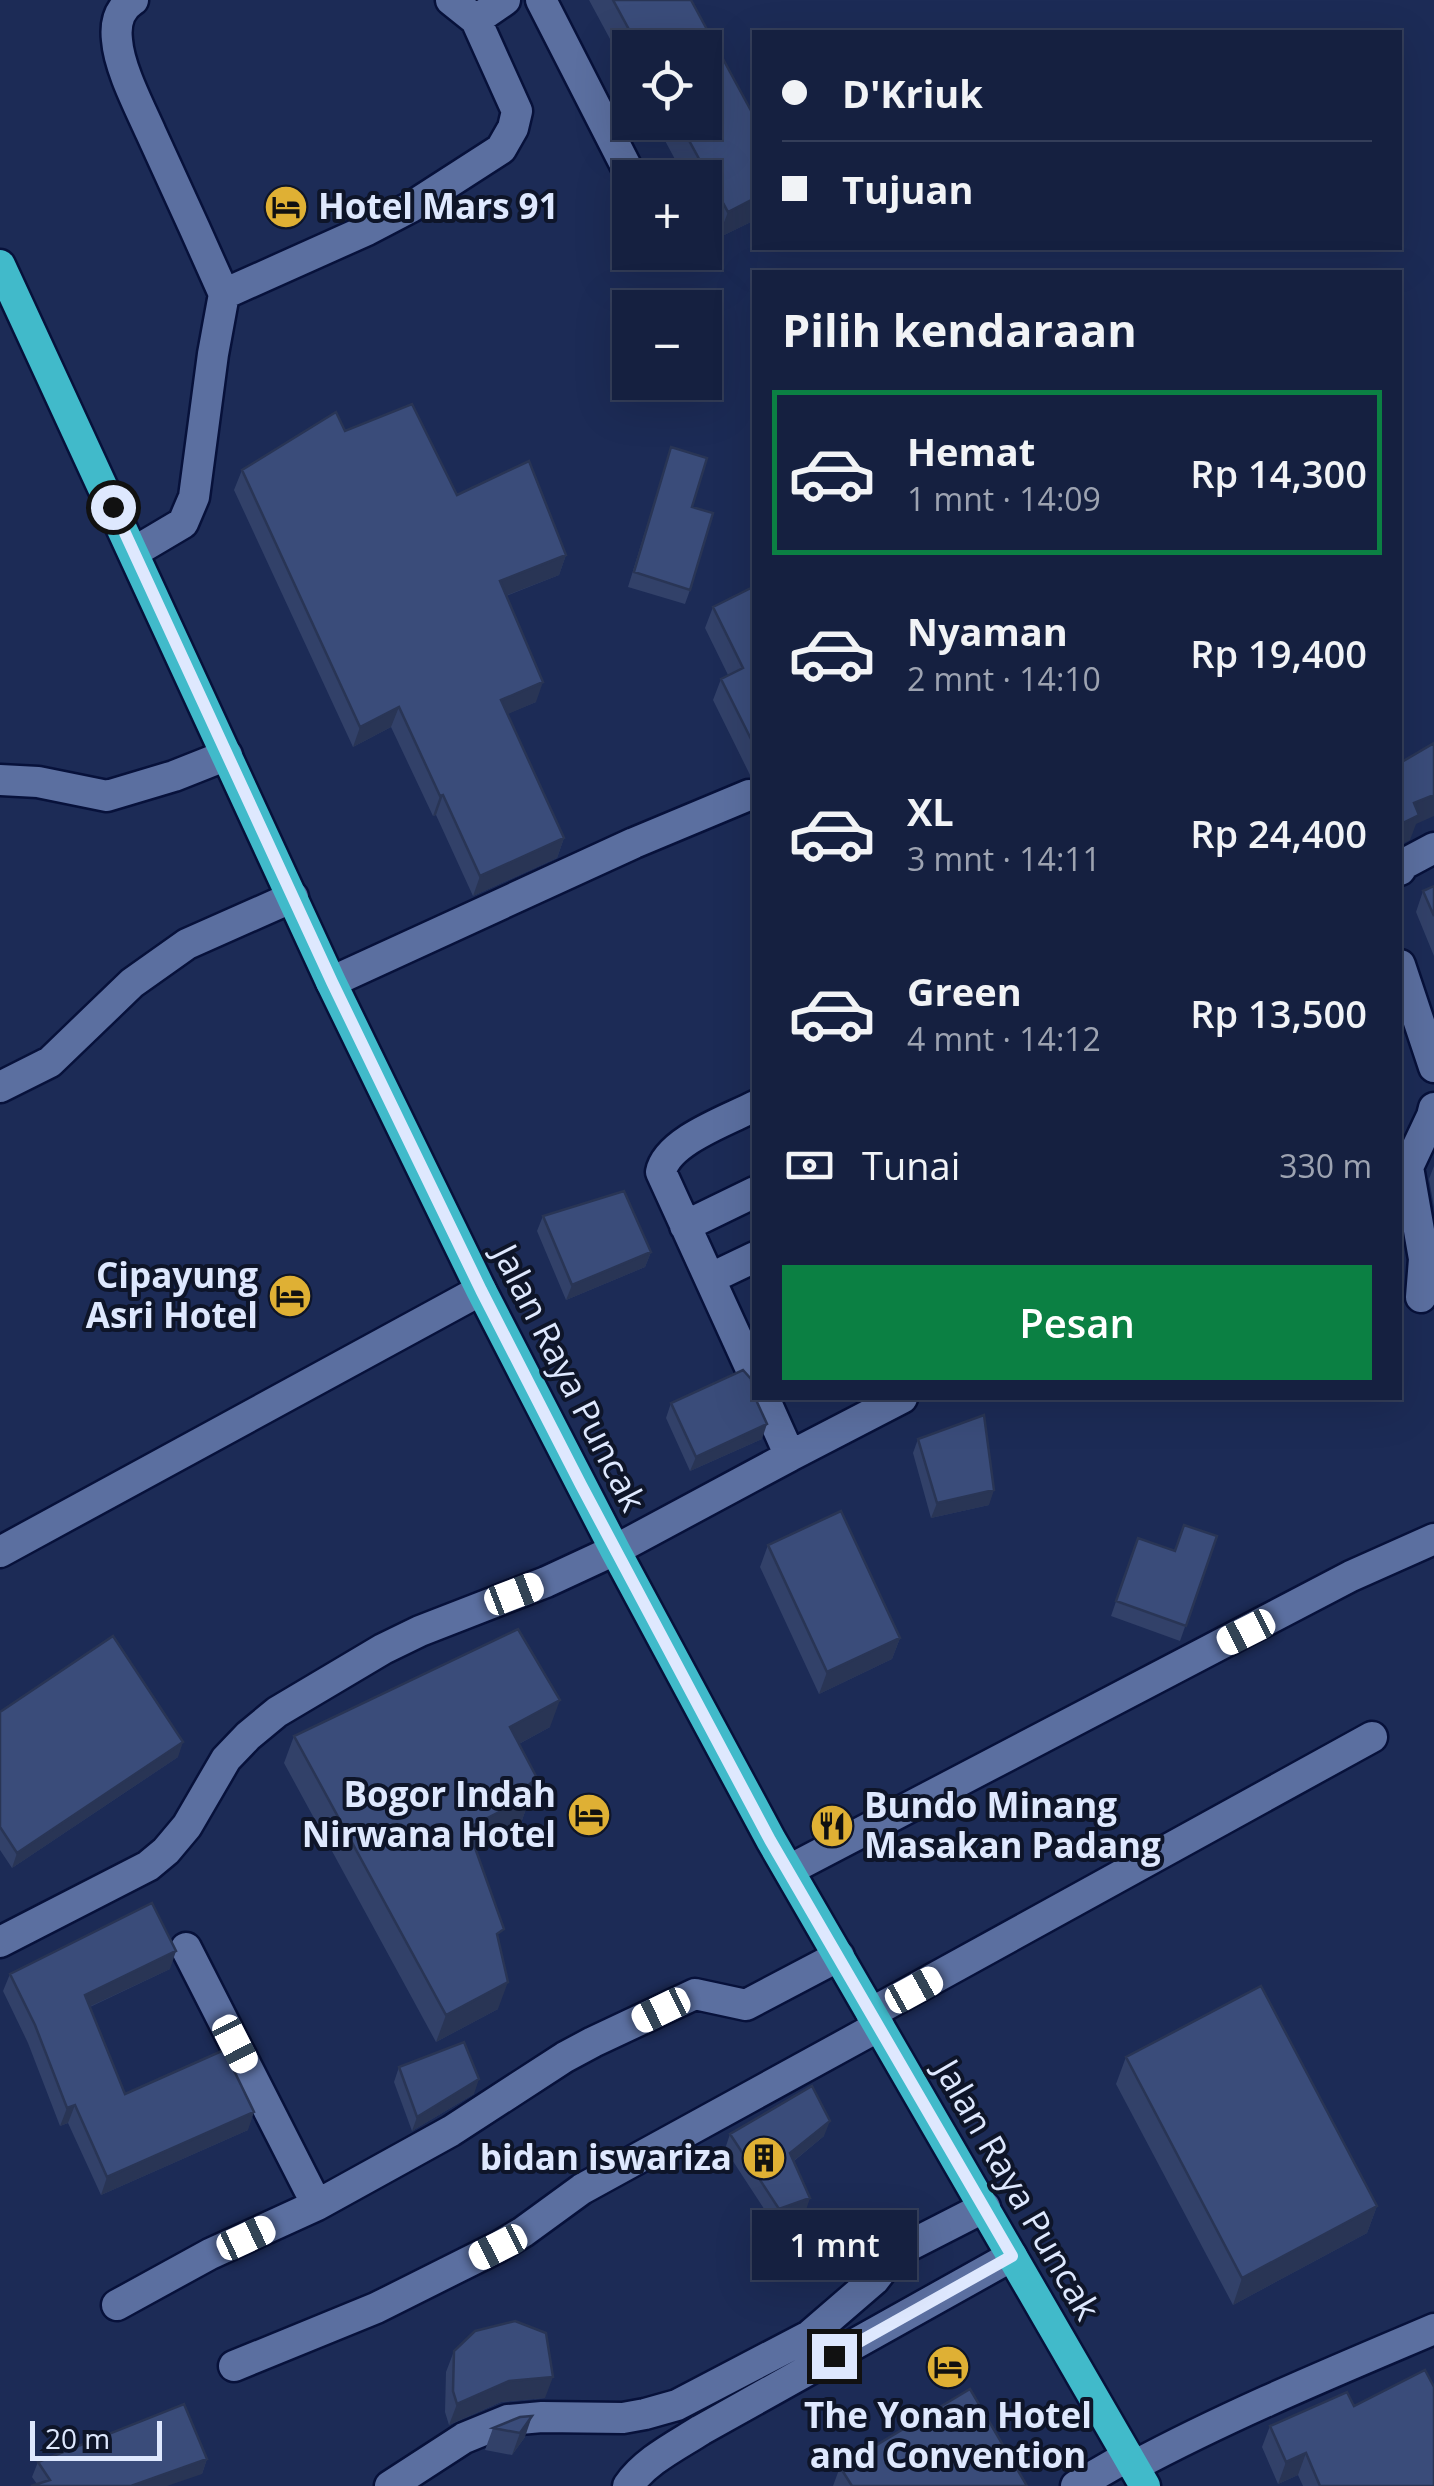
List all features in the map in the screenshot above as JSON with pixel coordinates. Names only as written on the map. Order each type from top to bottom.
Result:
[{"type":"highway","name":"Jalan Raya Puncak","points":[[0,265],[332,982],[481,1290],[614,1550],[788,1870],[1136,2470]]},
{"type":"street","points":[[133,0],[118,17],[118,52],[224,294],[194,497],[183,523],[134,552]]},
{"type":"street","points":[[224,294],[411,208],[501,149],[518,111],[476,20],[451,0]]},
{"type":"street","points":[[476,20],[505,0]]},
{"type":"street","points":[[541,0],[623,160]]},
{"type":"street","points":[[0,780],[38,782],[107,796],[227,756]]},
{"type":"street","points":[[332,982],[634,843],[749,795]]},
{"type":"street","points":[[1402,867],[1434,848]]},
{"type":"street","points":[[0,1087],[50,1062],[132,983],[187,944],[294,897]]},
{"type":"street","points":[[1402,970],[1434,1067]]},
{"type":"street","points":[[752,1108],[679,1145],[662,1164],[661,1172],[711,1278],[744,1318],[752,1362]]},
{"type":"street","points":[[1421,1297],[1424,1259],[1408,1166],[1434,1108]]},
{"type":"street","points":[[685,1226],[752,1193]]},
{"type":"street","points":[[711,1278],[752,1258]]},
{"type":"street","points":[[0,1552],[481,1290]]},
{"type":"street","points":[[765,1400],[790,1456]]},
{"type":"street","points":[[0,1942],[148,1866],[187,1826],[226,1760],[277,1712],[420,1630],[546,1582],[614,1550],[898,1400]]},
{"type":"street","points":[[788,1870],[1351,1576],[1434,1539]]},
{"type":"street","points":[[234,2366],[376,2308],[498,2247],[582,2190],[875,2019],[1372,1737]]},
{"type":"street","points":[[186,1948],[317,2205]]},
{"type":"street","points":[[117,2305],[210,2254],[317,2205],[450,2131],[565,2057],[695,1994],[746,2005],[839,1956]]},
{"type":"street","points":[[390,2486],[464,2438],[508,2420],[623,2418],[677,2405],[809,2336],[874,2280],[895,2253],[984,2208]]},
{"type":"street","points":[[628,2486],[652,2462],[701,2430],[1012,2256]]},
{"type":"street","points":[[1076,2486],[1136,2470],[1185,2439],[1434,2329]]},
{"type":"building","points":[[613,0],[691,0],[707,30],[629,30]]},
{"type":"building","points":[[722,57],[752,112],[752,200],[728,212],[722,201],[722,160],[700,160],[689,140],[722,140]]},
{"type":"building","points":[[412,404],[457,495],[529,461],[566,555],[500,581],[543,682],[501,700],[564,838],[480,876],[399,707],[360,727],[242,470],[336,412],[345,431]]},
{"type":"building","points":[[671,447],[707,458],[692,507],[713,513],[690,590],[634,572]]},
{"type":"building","points":[[752,588],[752,741],[721,679],[743,668],[713,607]]},
{"type":"building","points":[[1434,743],[1434,795],[1414,803],[1419,815],[1402,825],[1402,762]]},
{"type":"building","points":[[1434,886],[1434,916],[1423,891]]},
{"type":"building","points":[[624,1191],[651,1252],[572,1285],[543,1216]]},
{"type":"building","points":[[743,1370],[751,1379],[752,1400],[756,1400],[767,1424],[696,1457],[671,1403]]},
{"type":"building","points":[[984,1415],[994,1490],[937,1503],[918,1439]]},
{"type":"building","points":[[841,1511],[900,1638],[827,1672],[768,1545]]},
{"type":"building","points":[[1184,1525],[1217,1536],[1186,1626],[1116,1601],[1138,1538],[1175,1551]]},
{"type":"building","points":[[518,1629],[560,1700],[510,1727],[537,1778],[525,1788],[530,1796],[468,1828],[504,1929],[497,1934],[508,1982],[446,2015],[294,1736]]},
{"type":"building","points":[[113,1636],[183,1742],[17,1853],[0,1827],[0,1712]]},
{"type":"building","points":[[152,1903],[176,1951],[85,1995],[125,2094],[224,2050],[254,2112],[107,2177],[75,2105],[67,2108],[35,2025],[10,1974]]},
{"type":"building","points":[[1261,1986],[1377,2206],[1242,2278],[1126,2057]]},
{"type":"building","points":[[464,2042],[479,2079],[417,2117],[399,2067]]},
{"type":"building","name":"bidan iswariza","points":[[812,2086],[830,2121],[790,2153],[810,2198],[779,2209],[730,2134]]},
{"type":"building","points":[[515,2321],[546,2333],[553,2377],[509,2381],[457,2404],[453,2391],[454,2351],[475,2331]]},
{"type":"building","points":[[1425,2370],[1434,2387],[1434,2486],[1320,2486],[1306,2453],[1286,2462],[1270,2426],[1347,2392],[1354,2406]]},
{"type":"building","points":[[970,2389],[1027,2486],[852,2486],[840,2467]]},
{"type":"building","points":[[184,2404],[207,2459],[131,2486],[31,2486],[50,2480],[38,2462]]},
{"type":"building","points":[[532,2416],[520,2433],[493,2428],[520,2417]]},
{"type":"place","name":"Hotel Mars 91","points":[[286,207]]},
{"type":"place","name":"Cipayung Asri Hotel","points":[[290,1296]]},
{"type":"place","name":"Bogor Indah Nirwana Hotel","points":[[589,1815]]},
{"type":"place","name":"Bundo Minang Masakan Padang","points":[[832,1826]]},
{"type":"place","name":"bidan iswariza","points":[[764,2158]]},
{"type":"place","name":"The Yonan Hotel and Convention","points":[[948,2367]]},
{"type":"route","points":[[113,507],[332,982],[481,1290],[614,1550],[770,1840],[1012,2256],[834,2356]]}]
